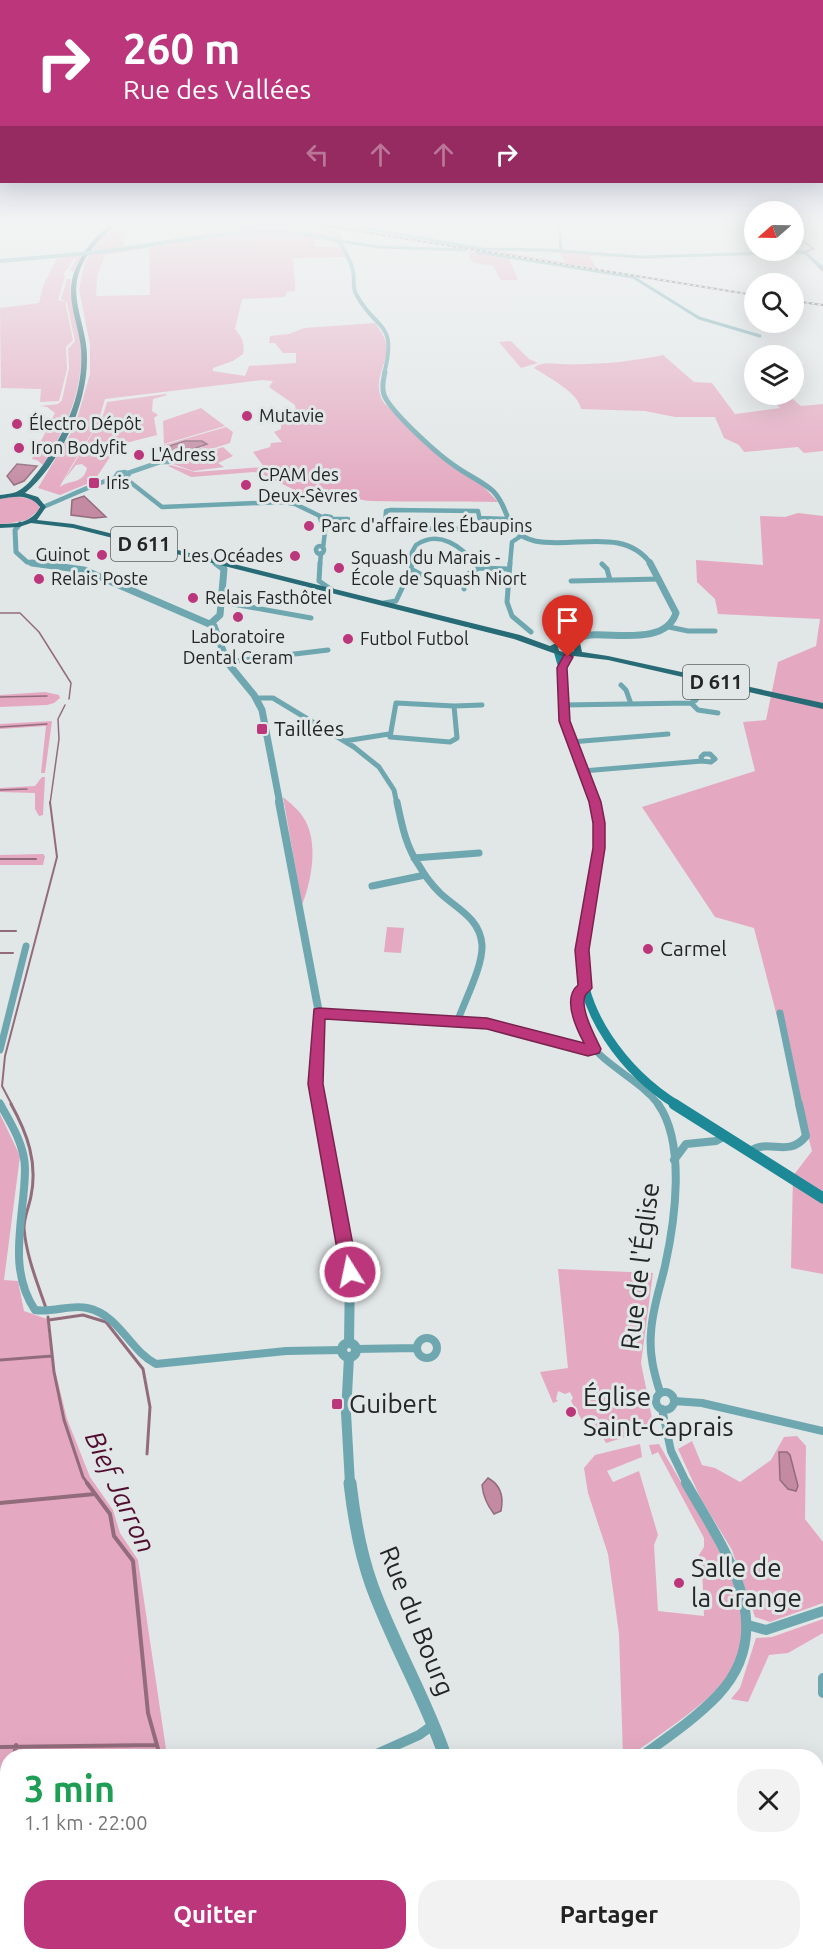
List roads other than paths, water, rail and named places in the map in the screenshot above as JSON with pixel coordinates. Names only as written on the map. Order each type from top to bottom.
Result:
[{"type":"main road","points":[[17,495],[28,488],[62,440],[81,392],[84,355],[77,312]]},
{"type":"main road","points":[[3,526],[30,521],[41,507],[32,496],[32,491],[69,432],[83,392],[87,355],[79,312]]},
{"type":"main road","points":[[4,496],[32,496]]},
{"type":"main road","name":"D 611","points":[[41,507],[73,526]]},
{"type":"main road","name":"D 611","points":[[30,521],[73,526],[560,647]]},
{"type":"main road","points":[[560,647],[576,651]]},
{"type":"main road","points":[[560,647],[576,651]]},
{"type":"main road","points":[[560,647],[565,721],[598,816],[599,838],[582,950],[585,988],[591,1006],[604,1032],[632,1069],[659,1095],[823,1198]]},
{"type":"main road","points":[[562,668],[565,660],[576,651]]},
{"type":"main road","name":"D 611","points":[[576,651],[823,706]]},
{"type":"street","points":[[372,312],[389,342],[389,352],[382,379],[386,399],[447,461],[490,489],[503,505],[512,529],[521,536],[547,542],[606,542],[626,545],[644,555],[676,608],[675,620],[669,627]]},
{"type":"street","points":[[690,312],[699,318],[760,336]]},
{"type":"street","points":[[127,476],[162,461],[169,463],[144,469]]},
{"type":"street","points":[[41,507],[74,494],[85,487],[117,477],[120,473],[127,476],[158,506],[162,507],[283,502],[296,504],[321,517],[328,516],[333,519]]},
{"type":"street","points":[[0,491],[4,496]]},
{"type":"street","points":[[391,510],[476,511],[480,513],[481,518],[480,527],[475,529],[390,528],[385,526],[386,512],[391,510]]},
{"type":"street","points":[[321,517],[320,520],[326,523]]},
{"type":"street","points":[[481,518],[507,519]]},
{"type":"street","points":[[326,523],[333,519],[348,519]]},
{"type":"street","points":[[326,523],[319,581],[335,591]]},
{"type":"street","points":[[20,524],[14,535],[16,552],[27,562],[40,566],[84,570],[210,624],[219,618],[225,572],[215,562]]},
{"type":"street","points":[[3,526],[14,535]]},
{"type":"street","points":[[521,536],[512,541],[507,591],[509,610],[531,632]]},
{"type":"street","points":[[380,603],[389,604],[396,601],[411,569],[414,548],[421,542],[436,539],[457,544],[480,568]]},
{"type":"street","points":[[602,564],[607,569],[610,580]]},
{"type":"street","points":[[411,569],[438,582],[459,579],[470,571],[480,568],[509,569]]},
{"type":"street","points":[[459,579],[463,582],[464,589]]},
{"type":"street","points":[[571,581],[659,579]]},
{"type":"street","points":[[222,602],[311,618]]},
{"type":"street","name":"Rue du Bourg","points":[[210,624],[217,632],[220,648],[228,662],[256,698],[264,719],[319,1013],[316,1084],[350,1272],[346,1434],[353,1496],[365,1563],[373,1587],[435,1724],[443,1749]]},
{"type":"street","points":[[560,647],[583,636],[647,634],[669,627],[688,631],[715,631]]},
{"type":"street","points":[[576,651],[583,636]]},
{"type":"street","points":[[228,662],[328,650]]},
{"type":"street","points":[[621,685],[626,690],[631,704]]},
{"type":"street","points":[[563,705],[691,703],[696,700],[702,687]]},
{"type":"street","points":[[256,698],[273,698],[345,741],[379,767],[388,779],[394,790],[407,845],[414,858],[440,893],[467,914],[477,927],[482,945],[480,960],[459,1020]]},
{"type":"street","points":[[389,734],[396,703],[482,705]]},
{"type":"street","points":[[691,703],[698,710],[718,713]]},
{"type":"street","points":[[389,734],[390,737],[399,739],[456,741],[458,736],[454,706]]},
{"type":"street","points":[[345,741],[389,734]]},
{"type":"street","points":[[571,742],[668,734]]},
{"type":"street","points":[[583,771],[702,760]]},
{"type":"street","points":[[414,858],[478,853]]},
{"type":"street","points":[[372,886],[425,874]]},
{"type":"street","points":[[0,1050],[26,946]]},
{"type":"street","points":[[319,1013],[459,1020],[487,1024],[588,1050],[594,1049],[585,1034],[578,1000],[580,990],[585,988]]},
{"type":"street","points":[[749,1152],[758,1146],[795,1148],[803,1143],[806,1136],[780,1013]]},
{"type":"street","name":"Rue de l'Église","points":[[594,1049],[606,1062],[654,1099],[662,1110],[672,1135],[674,1160],[669,1244],[652,1311],[649,1348],[652,1372],[660,1392]]},
{"type":"street","points":[[0,1103],[11,1123],[23,1154],[25,1168],[17,1247],[26,1297],[35,1310],[82,1307],[105,1313],[148,1360],[156,1364],[286,1351],[417,1348]]},
{"type":"street","points":[[674,1160],[682,1145],[691,1141],[709,1142],[723,1137]]},
{"type":"street","points":[[651,1749],[712,1701],[727,1685],[739,1668],[746,1645],[748,1625],[742,1593],[734,1568],[672,1454],[662,1409],[656,1399],[660,1392],[669,1393],[674,1401]]},
{"type":"street","points":[[662,1409],[671,1408],[674,1401]]},
{"type":"street","points":[[674,1401],[702,1403],[823,1431]]},
{"type":"street","points":[[748,1625],[766,1630],[823,1611]]},
{"type":"street","points":[[823,1678],[823,1693]]},
{"type":"street","points":[[387,1749],[418,1735],[435,1724]]},
{"type":"waterway","name":"Bief Jarron","points":[[0,613],[20,613],[39,632],[71,683],[69,699]]},
{"type":"waterway","points":[[0,697],[47,696]]},
{"type":"waterway","name":"Bief Jarron","points":[[50,803],[59,739],[58,719],[65,705]]},
{"type":"waterway","points":[[0,727],[47,724]]},
{"type":"waterway","points":[[0,790],[27,789]]},
{"type":"waterway","name":"Bief Jarron","points":[[12,1105],[2,1086],[5,1056],[57,857],[50,803]]},
{"type":"waterway","points":[[0,859],[36,859]]},
{"type":"waterway","points":[[0,931],[16,931]]},
{"type":"waterway","points":[[0,953],[13,953]]},
{"type":"waterway","name":"Bief Jarron","points":[[11,1104],[30,1148],[33,1183],[24,1228],[29,1258],[46,1308]]},
{"type":"waterway","points":[[49,1320],[83,1315],[106,1322],[143,1369],[150,1407],[147,1454]]},
{"type":"waterway","name":"Bief Jarron","points":[[48,1317],[54,1372],[64,1420],[83,1477],[88,1484]]},
{"type":"waterway","points":[[0,1360],[52,1356]]},
{"type":"waterway","name":"Bief Jarron","points":[[87,1483],[110,1514],[114,1536],[133,1561],[148,1713],[158,1749]]},
{"type":"waterway","points":[[0,1503],[95,1494]]},
{"type":"waterway","points":[[16,1747],[156,1745]]},
{"type":"waterway","points":[[0,1747],[16,1747]]},
{"type":"waterway","points":[[0,1916],[0,1921]]},
{"type":"place","name":"Mutavie","points":[[247,416]]},
{"type":"place","name":"Électro Dépôt","points":[[17,424]]},
{"type":"place","name":"Iron Bodyfit","points":[[19,448]]},
{"type":"place","name":"L'Adress","points":[[139,455]]},
{"type":"place","name":"Iris","points":[[94,483]]},
{"type":"place","name":"CPAM des Deux-Sèvres","points":[[246,485]]},
{"type":"place","name":"Parc d'affaire les Ébaupins","points":[[309,526]]},
{"type":"place","name":"Guinot","points":[[102,555]]},
{"type":"place","name":"Les Océades","points":[[295,556]]},
{"type":"place","name":"Squash du Marais - École de Squash Niort","points":[[339,568]]},
{"type":"place","name":"Relais Poste","points":[[39,579]]},
{"type":"place","name":"Relais Fasthôtel","points":[[193,598]]},
{"type":"place","name":"Laboratoire Dental Ceram","points":[[238,617]]},
{"type":"place","name":"Futbol Futbol","points":[[348,639]]},
{"type":"place","name":"Taillées","points":[[262,729]]},
{"type":"place","name":"Carmel","points":[[648,949]]},
{"type":"place","name":"Guibert","points":[[337,1404]]},
{"type":"place","name":"Église Saint-Caprais","points":[[571,1412]]},
{"type":"place","name":"Salle de la Grange","points":[[679,1583]]}]
